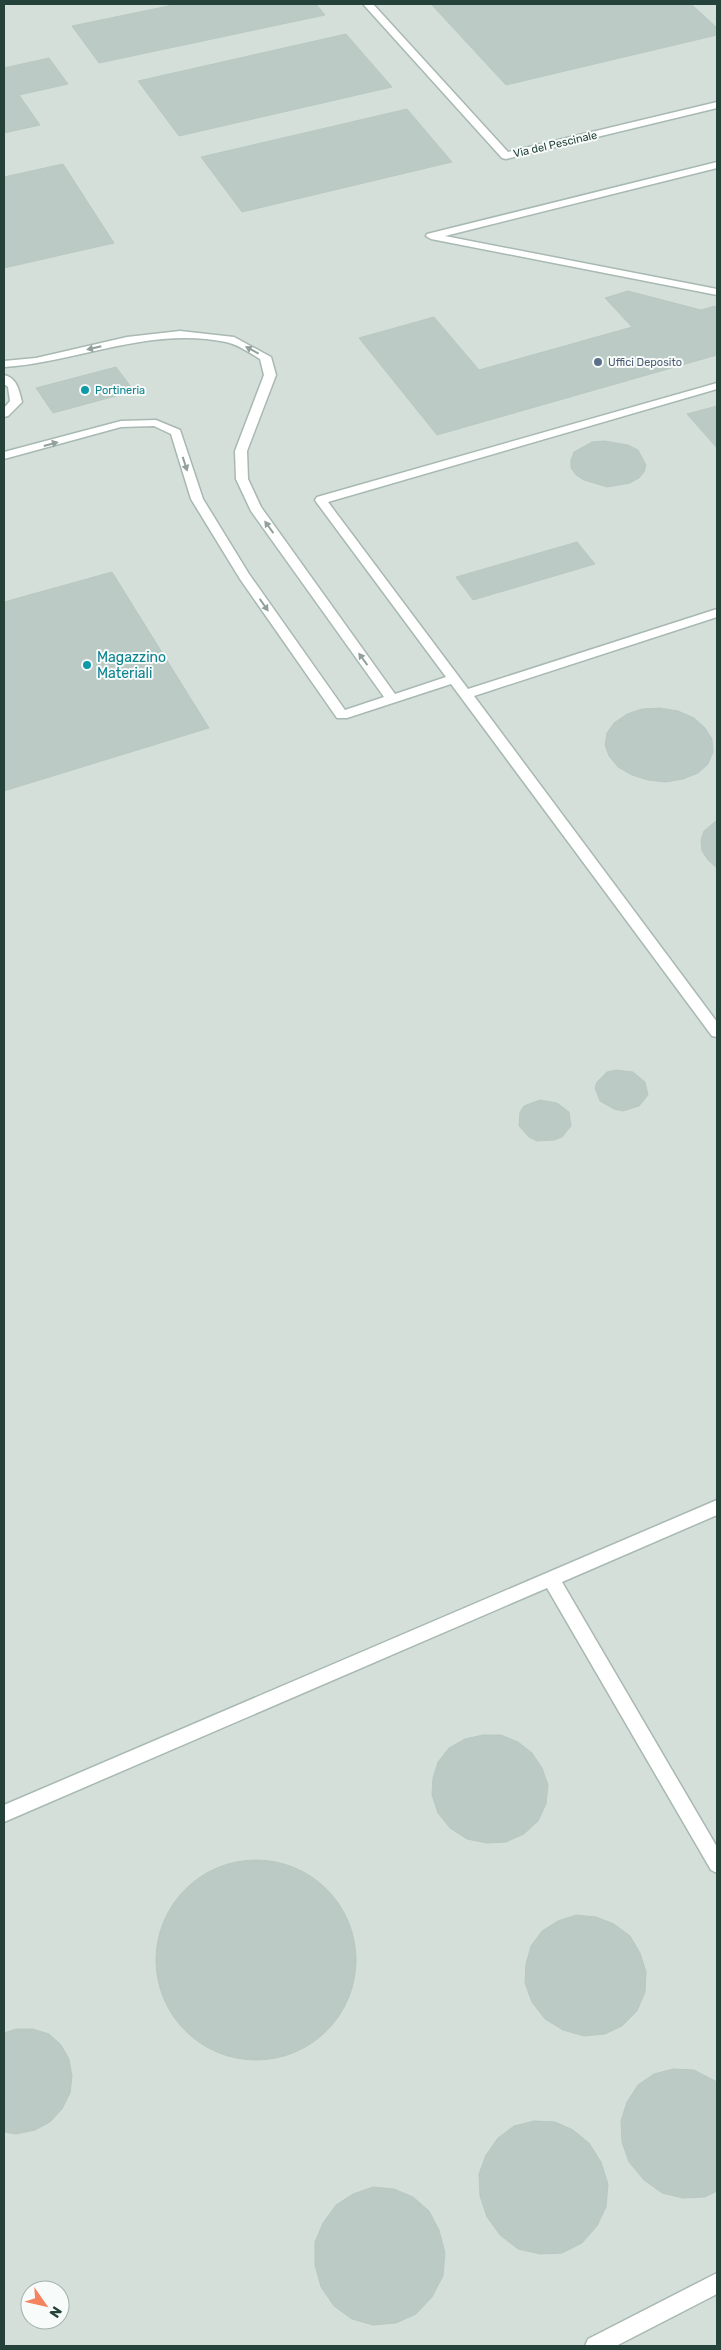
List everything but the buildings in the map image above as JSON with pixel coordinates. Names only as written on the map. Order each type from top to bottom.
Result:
[{"type":"street","name":"Via del Pescinale","points":[[368,4],[506,156],[717,105]]},
{"type":"street","points":[[717,165],[431,236],[717,292]]},
{"type":"street","points":[[4,364],[36,362],[127,340],[180,334],[230,339],[265,358],[270,374],[241,451],[242,479],[255,508],[392,699]]},
{"type":"street","points":[[4,378],[13,386],[16,402],[4,414]]},
{"type":"street","points":[[717,386],[321,500],[717,1032]]},
{"type":"street","points":[[4,456],[121,424],[156,423],[176,432],[197,499],[244,576],[342,715],[454,679]]},
{"type":"street","points":[[466,694],[717,613]]},
{"type":"street","points":[[4,1814],[717,1507]]},
{"type":"street","points":[[551,1579],[717,1864]]},
{"type":"street","points":[[596,2346],[717,2282]]},
{"type":"shaded area","points":[[4,4],[717,4],[717,2346],[4,2346]]},
{"type":"place","name":"Uffici Deposito","points":[[598,362]]},
{"type":"place","name":"Portineria","points":[[85,390]]},
{"type":"place","name":"Magazzino Materiali","points":[[87,665]]}]
